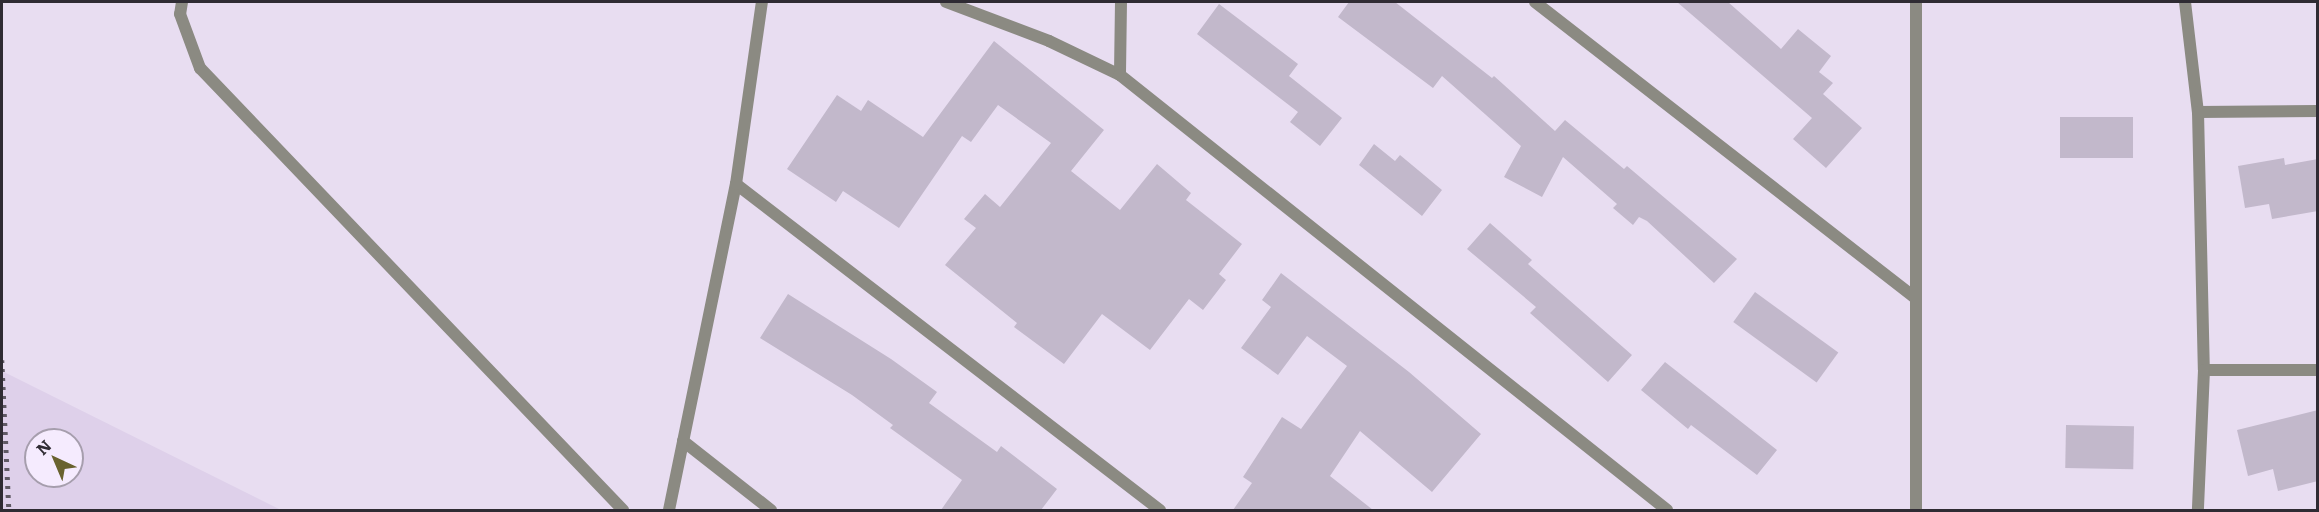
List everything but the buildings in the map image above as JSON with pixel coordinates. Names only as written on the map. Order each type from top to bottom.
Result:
[{"type":"street","points":[[182,2],[180,14],[200,68],[624,510]]},
{"type":"street","points":[[669,510],[735,184],[762,2]]},
{"type":"street","points":[[946,2],[1040,37],[1120,75],[1667,510]]},
{"type":"street","points":[[1120,75],[1121,2]]},
{"type":"street","points":[[1535,2],[1915,298]]},
{"type":"street","points":[[1916,2],[1917,510]]},
{"type":"street","points":[[2185,2],[2198,112],[2204,370],[2198,510]]},
{"type":"street","points":[[2198,112],[2318,111]]},
{"type":"street","points":[[735,184],[1160,510]]},
{"type":"street","points":[[2204,370],[2318,370]]},
{"type":"street","points":[[683,441],[771,510]]},
{"type":"shaded area","points":[[2,371],[281,510],[2,510]]},
{"type":"railway","points":[[2,360],[9,510]]}]
